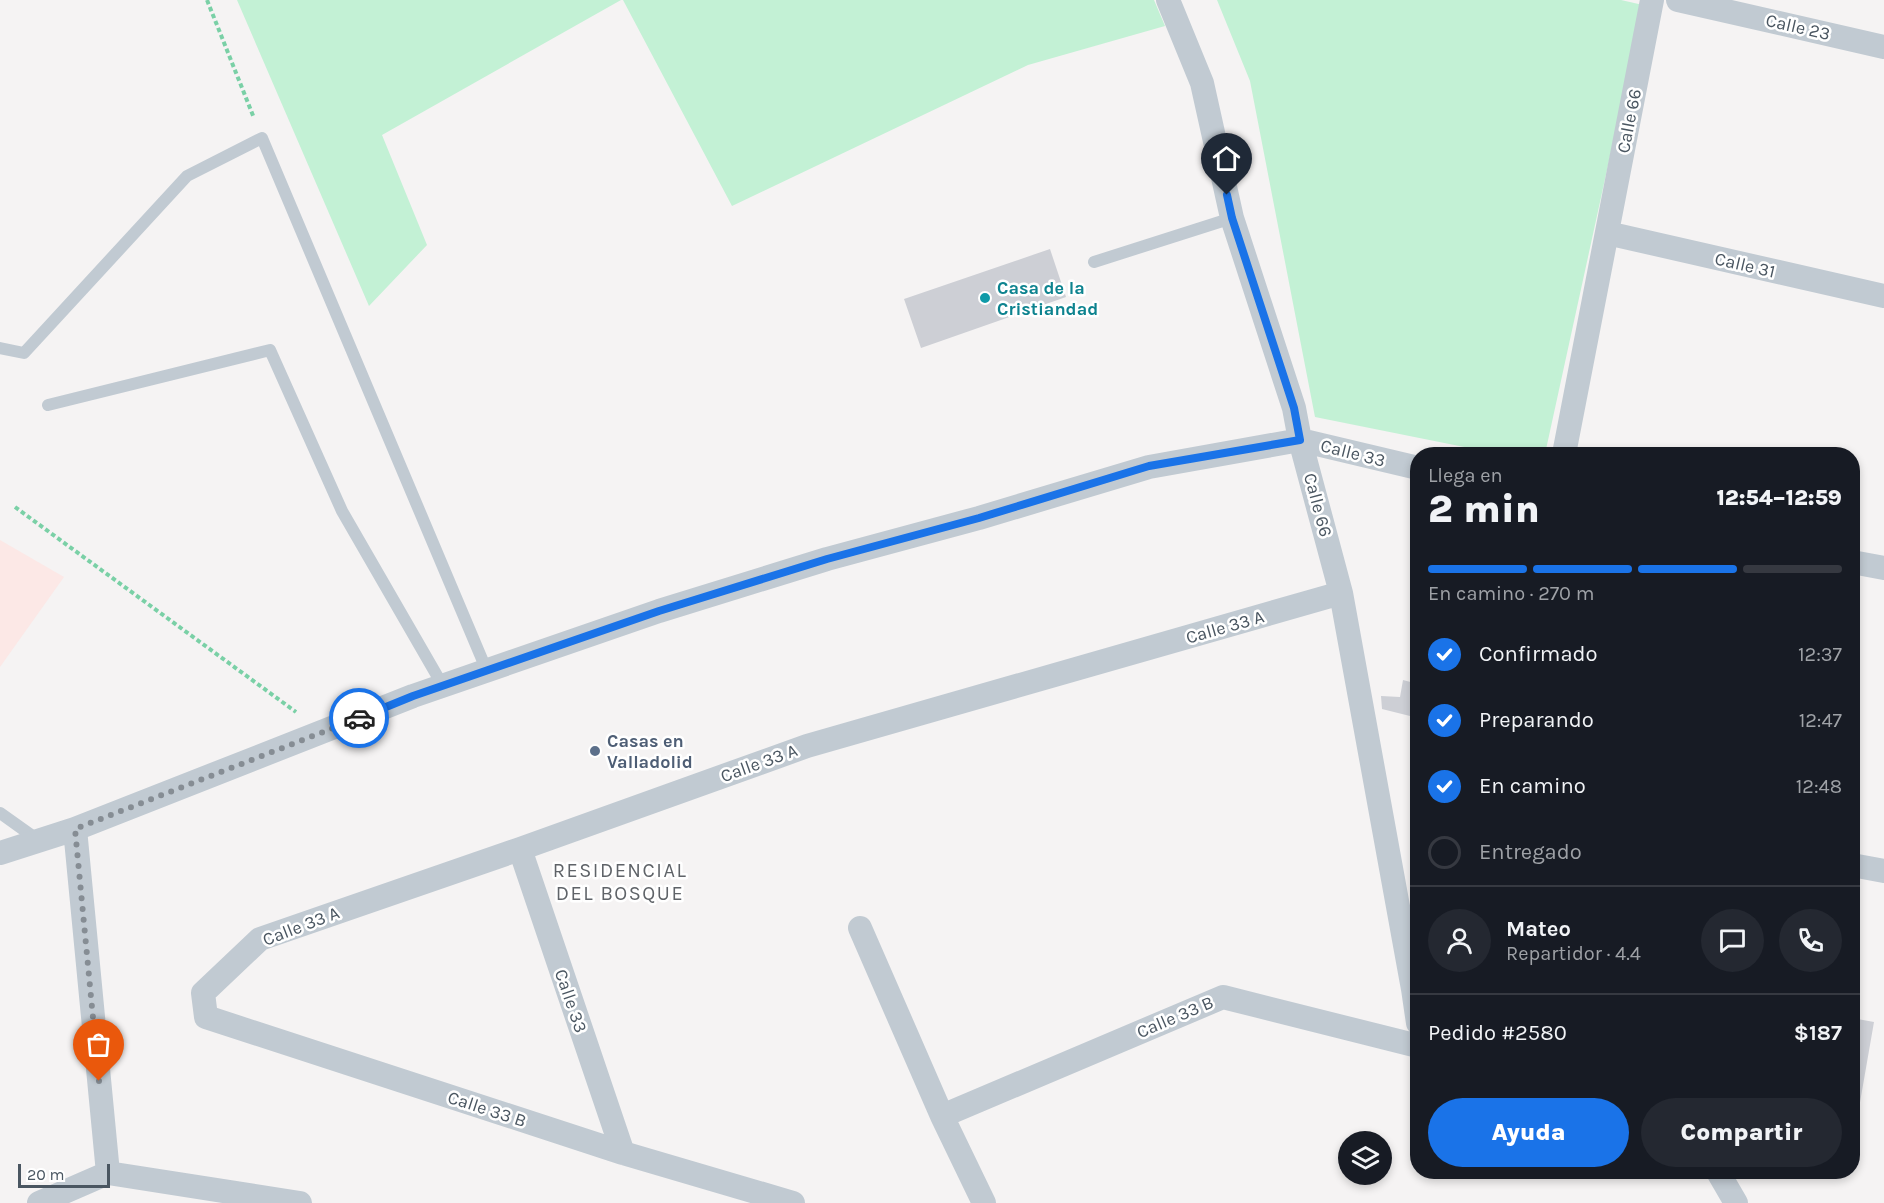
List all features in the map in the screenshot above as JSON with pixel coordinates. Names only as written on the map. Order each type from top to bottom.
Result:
[{"type":"street","name":"Calle 66","points":[[1168,0],[1202,83],[1232,218],[1294,408],[1300,440],[1341,593],[1410,972]]},
{"type":"street","name":"Calle 66","points":[[1565,447],[1652,0]]},
{"type":"street","name":"Calle 23","points":[[1678,0],[1884,47]]},
{"type":"street","name":"Calle 31","points":[[1607,233],[1884,296]]},
{"type":"street","name":"Calle 33","points":[[0,853],[75,829],[443,686],[659,611],[816,562],[979,518],[1149,466],[1300,440],[1410,466]]},
{"type":"street","points":[[1860,564],[1884,568]]},
{"type":"street","name":"Calle 33 A","points":[[203,993],[260,939],[807,746],[1341,593]]},
{"type":"street","points":[[75,829],[108,1173]]},
{"type":"street","name":"Calle 33","points":[[520,849],[623,1153]]},
{"type":"street","points":[[1860,866],[1884,871]]},
{"type":"street","points":[[860,928],[942,1116],[984,1203]]},
{"type":"street","name":"Calle 33 B","points":[[203,993],[206,1017],[623,1153],[792,1203]]},
{"type":"street","name":"Calle 33 B","points":[[942,1116],[1223,997],[1410,1044]]},
{"type":"street","points":[[39,1203],[108,1173],[300,1203]]},
{"type":"street","points":[[1722,1179],[1736,1203]]},
{"type":"lane","points":[[0,348],[24,353],[187,176],[262,138],[487,671]]},
{"type":"lane","points":[[1094,262],[1232,218]]},
{"type":"lane","points":[[48,405],[270,350],[342,511],[443,686]]},
{"type":"lane","points":[[0,813],[39,841]]},
{"type":"path","points":[[207,0],[262,138]]},
{"type":"path","points":[[15,507],[323,732]]},
{"type":"shaded area","points":[[0,540],[64,577],[0,667]]},
{"type":"green space","points":[[237,0],[621,0],[382,135],[427,245],[369,306]]},
{"type":"green space","points":[[623,0],[1154,0],[1165,26],[1028,65],[732,206]]},
{"type":"green space","points":[[1217,0],[1621,0],[1643,5],[1547,447],[1464,447],[1315,417],[1250,81]]},
{"type":"building","name":"Casa de la Cristiandad","points":[[1050,249],[1066,297],[921,348],[904,299]]},
{"type":"building","points":[[1403,680],[1410,682],[1410,716],[1382,709],[1381,696],[1400,697]]},
{"type":"building","points":[[1860,1019],[1874,1022],[1860,1102]]},
{"type":"way so far","points":[[99,1081],[75,829],[359,718]]},
{"type":"place","name":"Casa de la Cristiandad","points":[[985,298]]},
{"type":"place","name":"Casas en Valladolid","points":[[595,751]]},
{"type":"district","name":"RESIDENCIAL DEL BOSQUE","points":[[620,882]]},
{"type":"route","points":[[359,718],[413,696],[659,611],[827,559],[979,518],[1149,466],[1300,440],[1294,408],[1232,218],[1227,195]]}]
